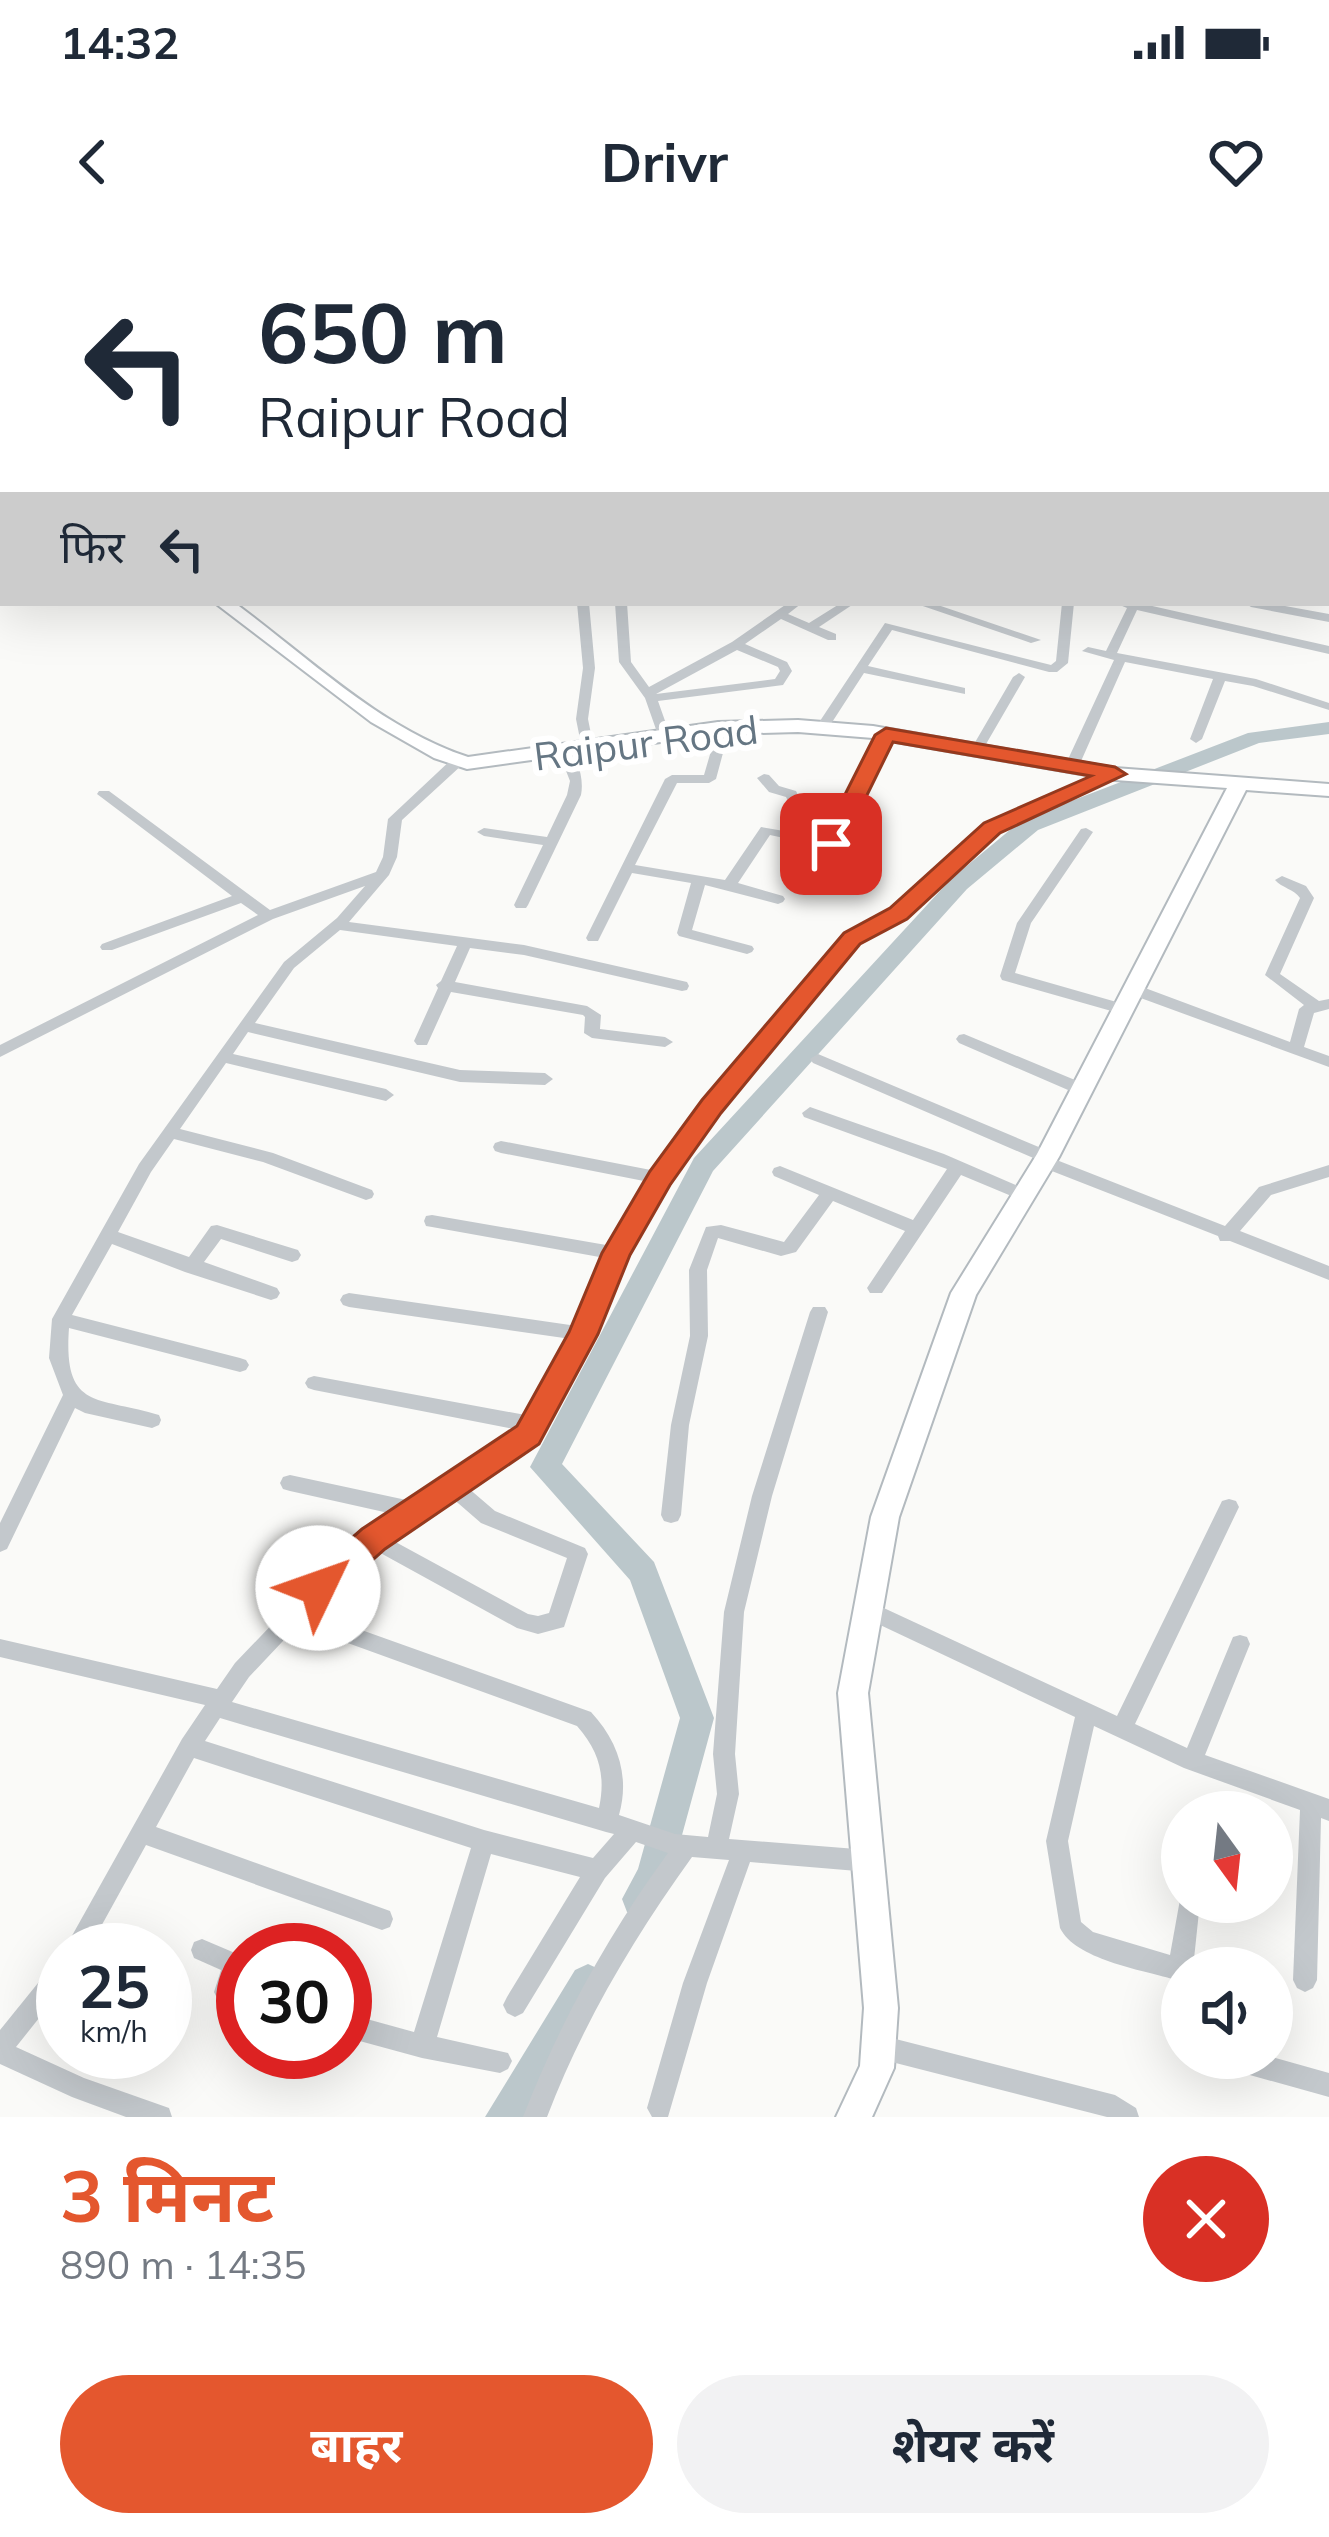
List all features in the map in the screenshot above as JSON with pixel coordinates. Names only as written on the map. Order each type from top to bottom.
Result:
[{"type":"street","name":"Raipur Road","points":[[228,606],[397,730],[458,761],[496,762],[724,728],[822,727],[1071,768],[1329,790]]},
{"type":"street","points":[[583,606],[589,668],[582,719],[588,748]]},
{"type":"street","points":[[622,606],[625,662],[650,696],[664,735]]},
{"type":"street","points":[[650,696],[791,606]]},
{"type":"street","points":[[812,626],[844,606]]},
{"type":"street","points":[[929,606],[1034,640]]},
{"type":"street","points":[[822,727],[881,632],[894,626],[1057,668],[1064,653],[1068,606]]},
{"type":"street","points":[[1071,768],[1116,656],[1127,606]]},
{"type":"street","points":[[1136,606],[1329,650]]},
{"type":"street","points":[[1267,606],[1329,618]]},
{"type":"street","points":[[779,614],[832,637]]},
{"type":"street","points":[[650,696],[766,686],[782,679],[783,665],[736,645]]},
{"type":"street","points":[[1088,650],[1271,687],[1328,705]]},
{"type":"street","points":[[860,668],[961,691]]},
{"type":"street","points":[[976,751],[1019,677]]},
{"type":"street","points":[[1196,740],[1220,677]]},
{"type":"street","points":[[593,938],[672,779],[709,779],[724,728]]},
{"type":"street","points":[[815,870],[886,735]]},
{"type":"street","points":[[521,905],[577,781],[565,753]]},
{"type":"street","points":[[152,1420],[85,1405],[72,1396],[58,1358],[61,1319],[170,1132],[289,964],[338,925],[382,875],[390,857],[395,819],[458,761]]},
{"type":"street","points":[[91,1923],[217,1703],[292,1614],[373,1539],[507,1453],[536,1424],[583,1334],[616,1253],[660,1178],[712,1107],[852,939],[898,914],[992,828],[1120,774]]},
{"type":"street","points":[[764,778],[774,789],[791,794],[795,802],[844,816]]},
{"type":"street","points":[[854,2117],[872,2087],[880,2047],[869,1862],[853,1724],[856,1656],[885,1517],[951,1321],[980,1262],[1046,1160],[1239,784]]},
{"type":"street","points":[[104,794],[268,916]]},
{"type":"street","points":[[729,885],[768,829],[831,844]]},
{"type":"street","points":[[484,832],[549,842]]},
{"type":"street","points":[[1086,832],[1024,923],[1007,976],[1127,999],[1329,1062]]},
{"type":"street","points":[[627,868],[729,885],[778,899]]},
{"type":"street","points":[[0,1052],[268,916],[382,875]]},
{"type":"street","points":[[699,880],[684,933],[747,950]]},
{"type":"street","points":[[1282,880],[1307,896],[1272,975],[1321,1004]]},
{"type":"street","points":[[106,947],[241,898]]},
{"type":"street","points":[[338,925],[466,941],[682,986]]},
{"type":"street","points":[[422,1042],[466,941]]},
{"type":"street","points":[[443,985],[589,1012],[592,1033],[665,1042]]},
{"type":"street","points":[[1296,1050],[1307,1009],[1321,1004]]},
{"type":"street","points":[[247,1027],[460,1076],[545,1079]]},
{"type":"street","points":[[964,1039],[1081,1089]]},
{"type":"street","points":[[224,1057],[386,1095]]},
{"type":"street","points":[[818,1059],[1226,1236],[1329,1273]]},
{"type":"street","points":[[810,1113],[1026,1196]]},
{"type":"street","points":[[170,1132],[267,1157],[366,1194]]},
{"type":"street","points":[[501,1147],[660,1178]]},
{"type":"street","points":[[875,1288],[957,1166]]},
{"type":"street","points":[[780,1172],[916,1228]]},
{"type":"street","points":[[1226,1236],[1265,1192],[1329,1172]]},
{"type":"street","points":[[671,1514],[680,1425],[699,1336],[698,1270],[705,1244],[712,1232],[721,1231],[781,1249],[790,1247],[830,1193]]},
{"type":"street","points":[[432,1221],[616,1253]]},
{"type":"street","points":[[191,1267],[217,1231],[292,1255]]},
{"type":"street","points":[[109,1236],[272,1293]]},
{"type":"street","points":[[349,1300],[583,1334]]},
{"type":"street","points":[[716,1850],[728,1794],[724,1760],[734,1612],[762,1496],[819,1312]]},
{"type":"street","points":[[61,1319],[240,1365]]},
{"type":"street","points":[[314,1383],[536,1424]]},
{"type":"street","points":[[0,1543],[72,1396]]},
{"type":"street","points":[[290,1483],[413,1510]]},
{"type":"street","points":[[373,1539],[524,1622],[547,1625],[557,1621],[578,1554],[488,1517],[452,1486]]},
{"type":"street","points":[[1123,1726],[1228,1507]]},
{"type":"street","points":[[865,1609],[1192,1761],[1320,1808],[1305,1980]]},
{"type":"street","points":[[292,1614],[584,1719],[596,1731],[613,1772],[616,1792],[606,1821]]},
{"type":"street","points":[[1192,1761],[1240,1644]]},
{"type":"street","points":[[0,1648],[217,1703],[681,1846],[869,1862]]},
{"type":"street","points":[[1086,1713],[1057,1841],[1071,1928],[1086,1941],[1173,1968],[1184,1959],[1187,1923]]},
{"type":"street","points":[[189,1746],[484,1841],[597,1870]]},
{"type":"street","points":[[515,2005],[597,1870],[635,1831]]},
{"type":"street","points":[[143,1833],[382,1919]]},
{"type":"street","points":[[422,2046],[484,1841]]},
{"type":"street","points":[[535,2117],[578,2013],[681,1846]]},
{"type":"street","points":[[659,2108],[695,1983],[742,1852]]},
{"type":"street","points":[[202,1950],[216,1955]]},
{"type":"street","points":[[36,2004],[0,2050],[80,2089],[160,2117]]},
{"type":"street","points":[[372,2032],[500,2061]]},
{"type":"street","points":[[880,2047],[1115,2107],[1127,2117]]},
{"type":"street","points":[[1293,2075],[1329,2085]]},
{"type":"waterway","points":[[640,1899],[654,1877],[697,1718],[643,1572],[545,1467],[703,1165],[959,884],[1030,825],[1255,737],[1329,728]]},
{"type":"waterway","points":[[505,2117],[588,1983]]},
{"type":"route","points":[[318,1588],[373,1539],[528,1435],[583,1334],[616,1253],[660,1178],[712,1107],[852,939],[898,914],[992,828],[1115,774],[886,735],[831,844]]}]
